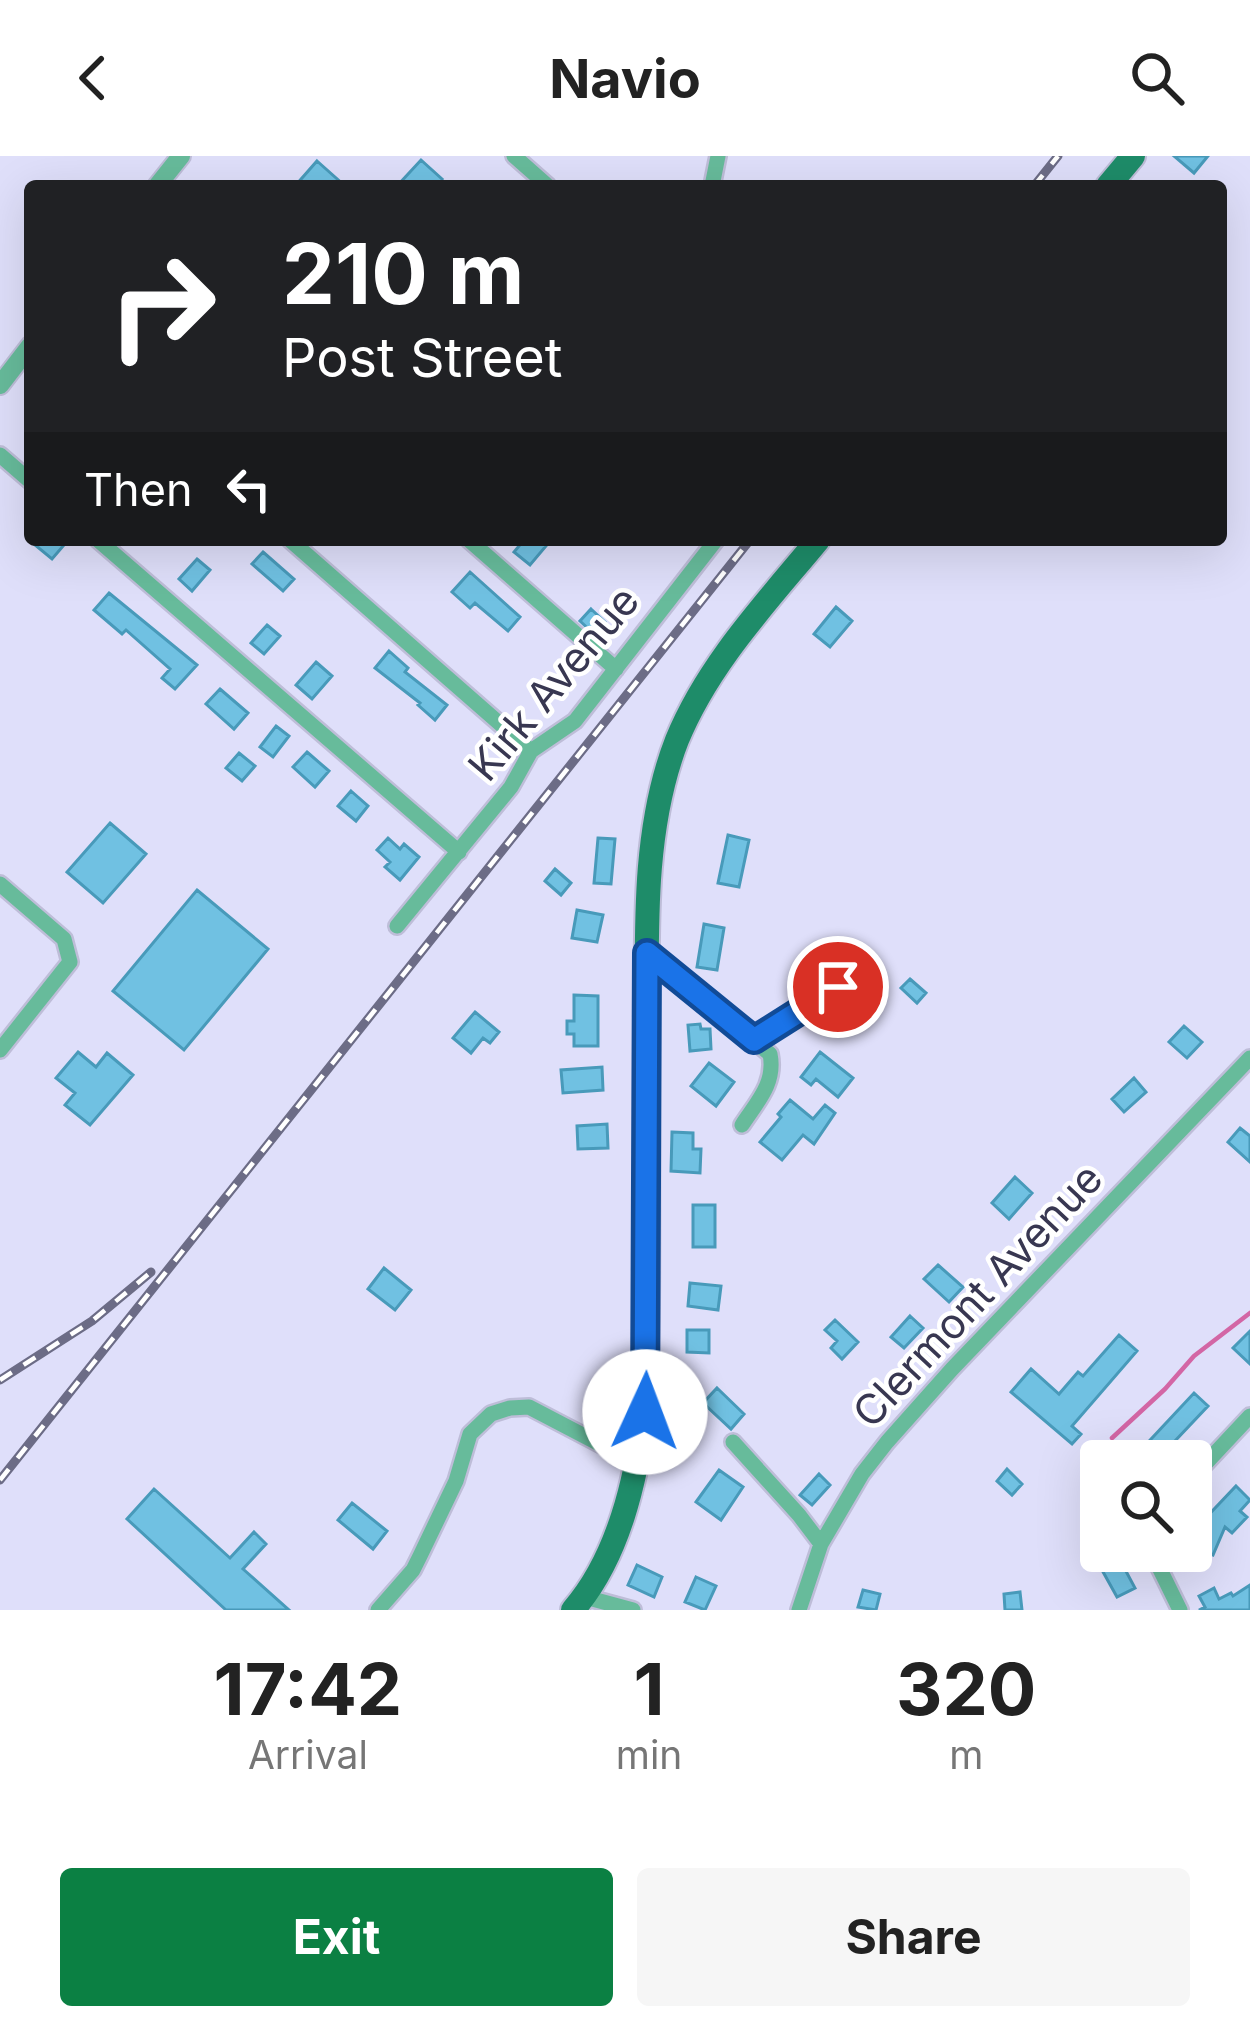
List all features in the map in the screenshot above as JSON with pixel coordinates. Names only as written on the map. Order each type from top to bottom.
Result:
[{"type":"main road","points":[[1113,180],[1133,156]]},
{"type":"main road","points":[[579,1603],[627,1504],[645,1412],[647,953],[653,831],[663,780],[700,690],[813,546]]},
{"type":"street","points":[[163,180],[181,156]]},
{"type":"street","points":[[514,156],[541,180]]},
{"type":"street","points":[[0,385],[24,354]]},
{"type":"street","points":[[0,455],[24,476]]},
{"type":"street","points":[[105,546],[459,853]]},
{"type":"street","points":[[297,546],[531,751]]},
{"type":"street","points":[[476,546],[616,669]]},
{"type":"street","name":"Kirk Avenue","points":[[397,926],[511,787],[531,751],[575,721],[711,546]]},
{"type":"street","points":[[0,884],[64,939],[70,962],[0,1051]]},
{"type":"street","points":[[647,953],[770,1054],[771,1082],[742,1125]]},
{"type":"street","points":[[754,1040],[838,987]]},
{"type":"street","name":"Clermont Avenue","points":[[800,1610],[821,1544],[862,1474],[909,1417],[1250,1058]]},
{"type":"street","points":[[378,1610],[413,1570],[456,1481],[470,1434],[491,1414],[529,1407],[638,1464]]},
{"type":"street","points":[[1212,1457],[1250,1416]]},
{"type":"street","points":[[733,1442],[821,1544]]},
{"type":"street","points":[[1161,1572],[1180,1610]]},
{"type":"street","points":[[579,1603],[633,1610]]},
{"type":"building","points":[[1174,156],[1208,156],[1194,173]]},
{"type":"building","points":[[421,160],[442,179],[441,180],[403,180]]},
{"type":"building","points":[[317,161],[338,180],[300,180]]},
{"type":"building","points":[[36,546],[63,546],[52,559]]},
{"type":"building","points":[[519,546],[546,546],[530,565],[514,552]]},
{"type":"building","points":[[263,552],[294,579],[283,591],[252,564]]},
{"type":"building","points":[[197,559],[210,570],[192,591],[179,579]]},
{"type":"building","points":[[470,572],[520,617],[508,631],[475,603],[470,608],[452,592]]},
{"type":"building","points":[[109,593],[197,665],[175,689],[162,678],[170,669],[126,630],[122,634],[94,610]]},
{"type":"building","points":[[836,607],[852,621],[830,647],[814,634]]},
{"type":"building","points":[[591,609],[605,622],[594,634],[580,621]]},
{"type":"building","points":[[267,625],[280,636],[264,654],[251,643]]},
{"type":"building","points":[[389,651],[408,668],[405,672],[447,705],[435,720],[375,668]]},
{"type":"building","points":[[316,662],[332,676],[312,699],[296,685]]},
{"type":"building","points":[[220,689],[248,713],[234,729],[206,704]]},
{"type":"building","points":[[276,726],[289,736],[273,757],[260,747]]},
{"type":"building","points":[[307,752],[329,771],[315,787],[293,767]]},
{"type":"building","points":[[239,753],[255,766],[242,781],[226,768]]},
{"type":"building","points":[[351,791],[368,806],[356,821],[338,806]]},
{"type":"building","points":[[110,823],[146,854],[103,903],[67,872]]},
{"type":"building","points":[[728,835],[749,840],[739,887],[718,883]]},
{"type":"building","points":[[388,838],[419,857],[400,880],[385,867],[390,862],[377,850]]},
{"type":"building","points":[[598,838],[615,839],[611,884],[594,883]]},
{"type":"building","points":[[555,869],[571,883],[561,895],[545,881]]},
{"type":"building","points":[[197,890],[268,949],[184,1050],[113,991]]},
{"type":"building","points":[[577,910],[603,915],[597,942],[572,938]]},
{"type":"building","points":[[704,924],[724,928],[717,970],[697,967]]},
{"type":"building","points":[[910,979],[926,993],[917,1003],[901,988]]},
{"type":"building","points":[[574,995],[598,996],[598,1046],[574,1046],[574,1034],[567,1034],[567,1021],[574,1021]]},
{"type":"building","points":[[475,1012],[499,1032],[490,1043],[483,1038],[471,1053],[453,1038]]},
{"type":"building","points":[[700,1024],[701,1029],[710,1029],[711,1049],[690,1051],[688,1025]]},
{"type":"building","points":[[1184,1026],[1202,1042],[1187,1058],[1169,1042]]},
{"type":"building","points":[[78,1052],[96,1067],[107,1053],[133,1075],[90,1125],[65,1105],[75,1093],[56,1078]]},
{"type":"building","points":[[820,1052],[853,1078],[838,1097],[816,1079],[811,1085],[801,1077]]},
{"type":"building","points":[[709,1063],[734,1082],[716,1106],[691,1086]]},
{"type":"building","points":[[602,1067],[603,1090],[563,1093],[561,1070]]},
{"type":"building","points":[[1134,1078],[1146,1092],[1124,1112],[1112,1099]]},
{"type":"building","points":[[790,1100],[813,1119],[825,1105],[835,1113],[814,1144],[803,1135],[782,1160],[760,1142]]},
{"type":"building","points":[[607,1124],[608,1148],[578,1149],[577,1126]]},
{"type":"building","points":[[1240,1128],[1250,1136],[1250,1162],[1228,1142]]},
{"type":"building","points":[[672,1132],[693,1133],[693,1149],[701,1149],[700,1173],[671,1171]]},
{"type":"building","points":[[1015,1177],[1032,1193],[1009,1219],[992,1203]]},
{"type":"building","points":[[693,1205],[715,1205],[715,1247],[693,1247]]},
{"type":"building","points":[[938,1265],[963,1287],[949,1302],[924,1279]]},
{"type":"building","points":[[384,1268],[411,1290],[395,1310],[368,1289]]},
{"type":"building","points":[[690,1283],[721,1286],[718,1310],[688,1306]]},
{"type":"building","points":[[910,1316],[923,1328],[904,1348],[891,1337]]},
{"type":"building","points":[[835,1320],[858,1342],[842,1359],[831,1348],[837,1341],[825,1330]]},
{"type":"building","points":[[687,1330],[709,1330],[709,1353],[687,1352]]},
{"type":"building","points":[[1250,1331],[1250,1364],[1233,1348]]},
{"type":"building","points":[[1119,1335],[1137,1351],[1072,1426],[1081,1434],[1072,1444],[1011,1392],[1031,1369],[1059,1394],[1078,1372],[1083,1376]]},
{"type":"building","points":[[717,1388],[744,1414],[731,1429],[703,1403]]},
{"type":"building","points":[[1194,1393],[1208,1406],[1176,1440],[1150,1440]]},
{"type":"building","points":[[1007,1469],[1022,1484],[1012,1495],[997,1481]]},
{"type":"building","points":[[719,1470],[743,1487],[721,1520],[696,1502]]},
{"type":"building","points":[[819,1474],[830,1485],[812,1505],[800,1495]]},
{"type":"building","points":[[1236,1486],[1250,1500],[1240,1511],[1247,1517],[1232,1533],[1225,1527],[1213,1555],[1212,1555],[1212,1511]]},
{"type":"building","points":[[154,1489],[230,1558],[254,1532],[266,1544],[243,1569],[289,1610],[226,1610],[127,1519]]},
{"type":"building","points":[[352,1503],[387,1531],[373,1549],[338,1520]]},
{"type":"building","points":[[637,1565],[662,1577],[654,1597],[628,1585]]},
{"type":"building","points":[[1103,1572],[1126,1572],[1135,1588],[1117,1597]]},
{"type":"building","points":[[696,1577],[716,1586],[705,1610],[685,1602]]},
{"type":"building","points":[[1250,1585],[1250,1610],[1199,1610],[1205,1607],[1199,1596],[1214,1588],[1219,1599]]},
{"type":"building","points":[[863,1590],[880,1594],[876,1610],[858,1607]]},
{"type":"building","points":[[1020,1592],[1022,1610],[1005,1610],[1004,1594]]},
{"type":"waterway","points":[[1112,1438],[1194,1356],[1250,1313]]},
{"type":"railway","points":[[1039,180],[1058,156]]},
{"type":"railway","points":[[0,1480],[745,546]]},
{"type":"railway","points":[[0,1380],[92,1321],[151,1272]]},
{"type":"route","points":[[645,1412],[647,953],[754,1040],[838,987]]}]
